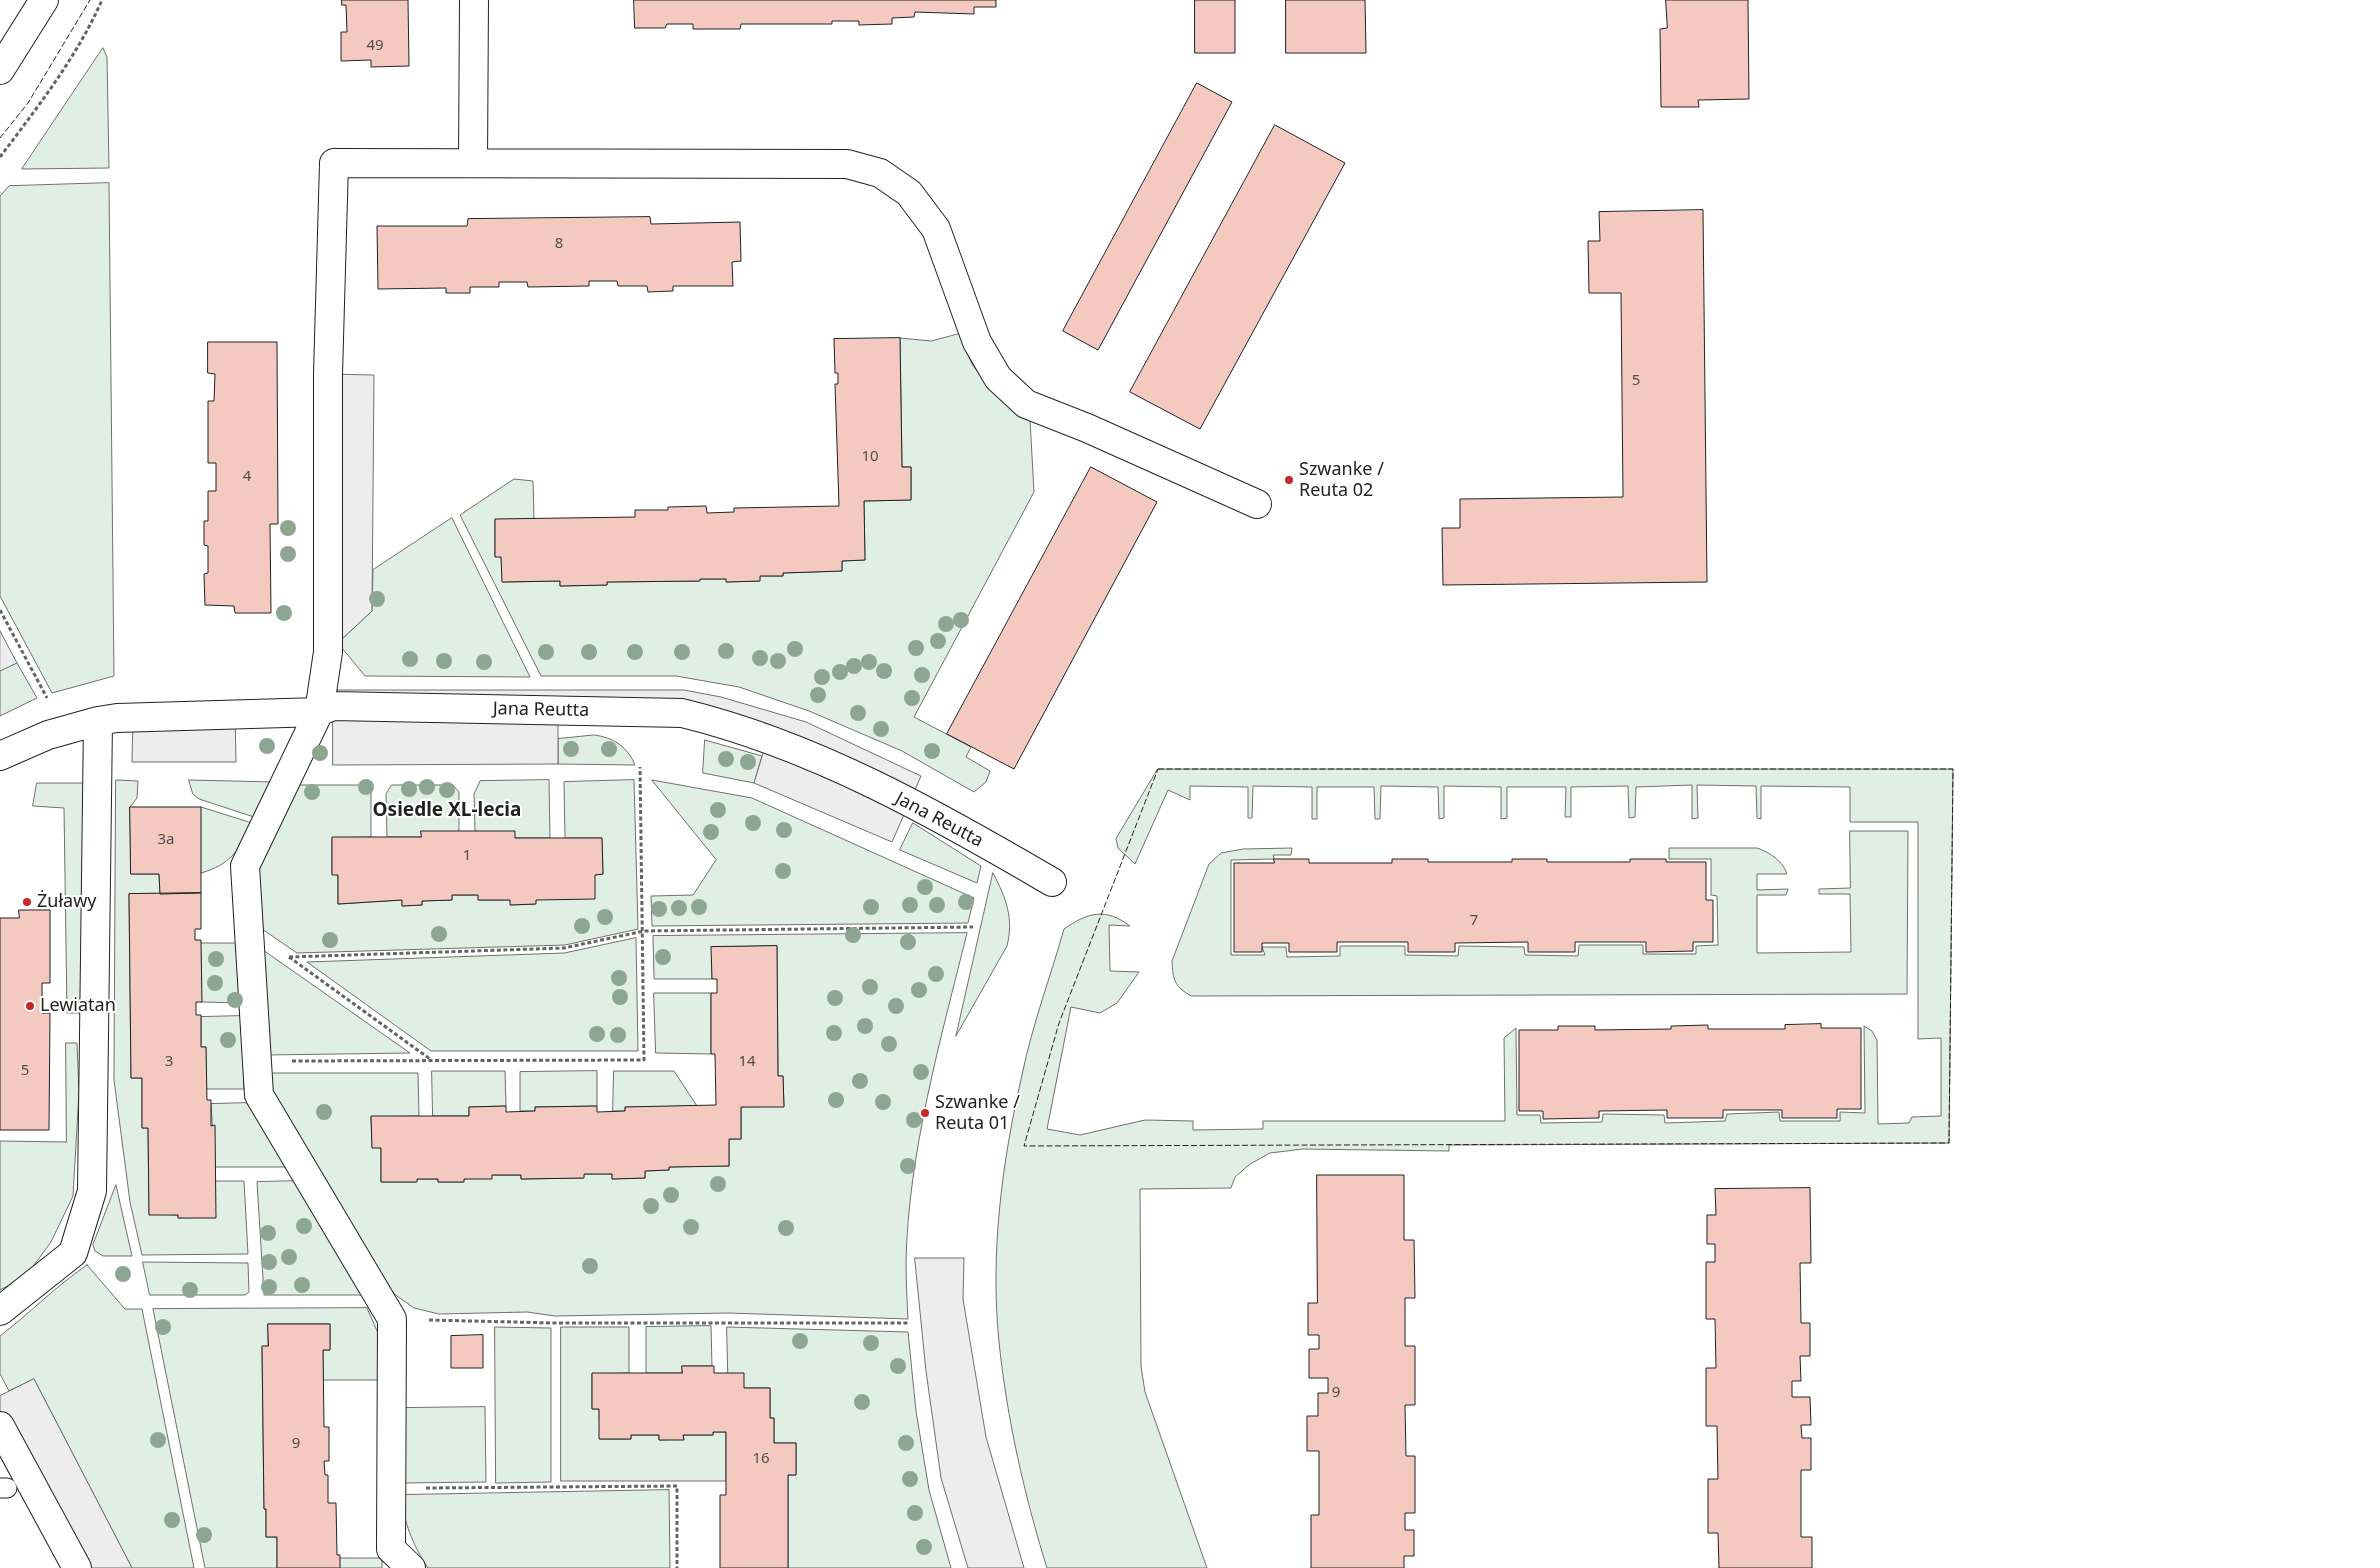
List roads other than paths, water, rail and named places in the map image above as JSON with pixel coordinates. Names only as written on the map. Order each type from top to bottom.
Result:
[{"type":"street","points":[[0,70],[44,0]]},
{"type":"street","points":[[473,162],[474,0]]},
{"type":"street","points":[[411,1568],[391,1548],[392,1319],[259,1095],[245,866],[319,712],[328,652],[328,374],[334,163],[847,164],[880,173],[909,193],[936,229],[977,342],[998,378],[1026,404],[1087,428],[1257,504]]},
{"type":"street","name":"Jana Reutta","points":[[0,756],[48,736],[98,721],[133,717],[319,712],[333,706],[682,713],[726,724],[829,763],[909,803],[1052,882]]},
{"type":"street","points":[[0,1311],[73,1253],[92,1191],[98,721]]},
{"type":"street","points":[[0,1426],[77,1568]]},
{"type":"place","name":"Szwanke / Reuta 02","points":[[1289,480]]},
{"type":"place","name":"Żuławy","points":[[27,902]]},
{"type":"place","name":"Lewiatan","points":[[30,1006]]},
{"type":"place","name":"Szwanke / Reuta 01","points":[[925,1113]]},
{"type":"district","name":"Osiedle XL-lecia","points":[[447,811]]}]
